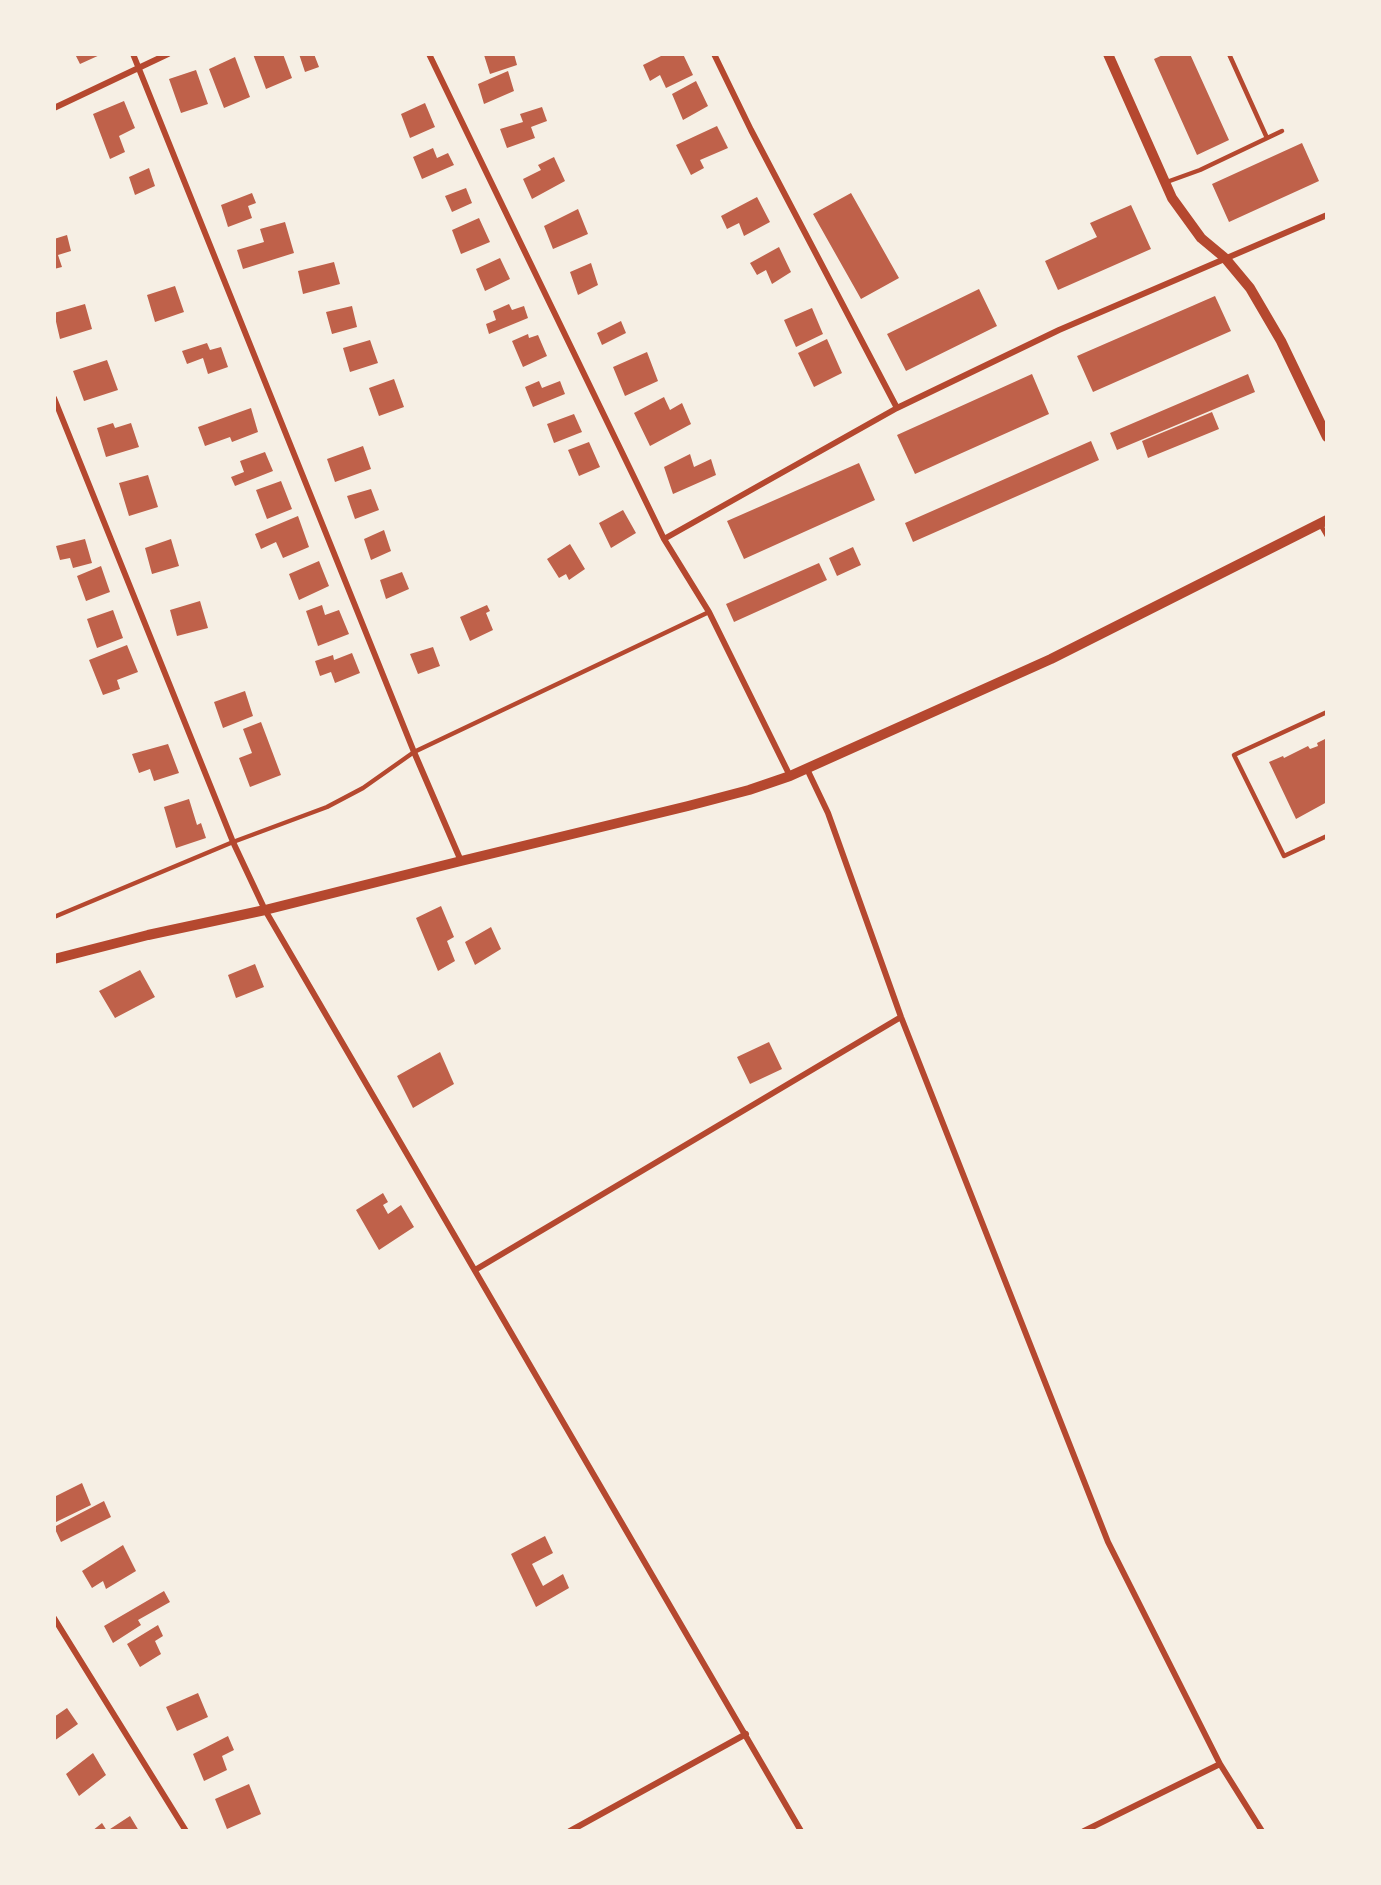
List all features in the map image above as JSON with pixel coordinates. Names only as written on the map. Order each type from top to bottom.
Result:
[{"type":"street","points":[[133,54],[414,752],[461,861]]},
{"type":"street","points":[[54,108],[168,54]]},
{"type":"street","points":[[429,54],[664,539],[709,612],[790,776]]},
{"type":"street","points":[[714,54],[751,130],[897,408]]},
{"type":"street","points":[[1108,54],[1172,198],[1201,238],[1239,273],[1259,301],[1327,437]]},
{"type":"street","points":[[664,539],[897,408],[1059,330],[1327,215]]},
{"type":"street","points":[[54,398],[233,842],[266,910],[801,1831]]},
{"type":"street","points":[[54,959],[148,935],[266,910],[688,806],[749,790],[790,776],[1051,658],[1324,522]]},
{"type":"street","points":[[807,769],[828,813],[902,1017],[1108,1542],[1220,1764],[1262,1831]]},
{"type":"street","points":[[475,1270],[902,1017]]},
{"type":"street","points":[[54,1618],[186,1831]]},
{"type":"street","points":[[570,1831],[746,1734]]},
{"type":"street","points":[[1084,1831],[1220,1764]]},
{"type":"lane","points":[[1229,54],[1267,138]]},
{"type":"lane","points":[[1164,183],[1200,170],[1282,131]]},
{"type":"lane","points":[[1324,522],[1327,536]]},
{"type":"lane","points":[[54,918],[233,842],[327,807],[363,788],[414,752],[709,612]]},
{"type":"lane","points":[[1327,712],[1234,756],[1284,856],[1327,836]]},
{"type":"building","points":[[75,54],[102,54],[80,64]]},
{"type":"building","points":[[253,54],[283,54],[292,78],[266,89]]},
{"type":"building","points":[[299,54],[314,54],[319,67],[305,72]]},
{"type":"building","points":[[514,54],[517,65],[490,74],[484,55]]},
{"type":"building","points":[[665,54],[683,54],[693,75],[666,88],[660,75],[650,81],[643,65]]},
{"type":"building","points":[[1165,54],[1190,54],[1229,140],[1197,155],[1154,59]]},
{"type":"building","points":[[235,57],[250,97],[224,108],[209,69]]},
{"type":"building","points":[[196,70],[208,104],[181,113],[169,79]]},
{"type":"building","points":[[508,71],[514,91],[484,104],[478,84]]},
{"type":"building","points":[[696,81],[708,106],[683,120],[672,94]]},
{"type":"building","points":[[124,101],[135,128],[119,136],[125,152],[110,159],[93,114]]},
{"type":"building","points":[[425,103],[435,127],[410,138],[401,114]]},
{"type":"building","points":[[542,107],[547,121],[531,127],[535,138],[507,148],[500,129],[523,122],[520,114]]},
{"type":"building","points":[[717,126],[728,148],[700,160],[704,168],[691,175],[676,145]]},
{"type":"building","points":[[1302,143],[1319,181],[1229,222],[1212,184]]},
{"type":"building","points":[[433,148],[437,158],[448,153],[454,165],[422,179],[413,157]]},
{"type":"building","points":[[554,157],[565,181],[532,199],[523,179],[541,170],[538,165]]},
{"type":"building","points":[[149,168],[155,186],[135,195],[129,177]]},
{"type":"building","points":[[466,188],[472,203],[452,212],[445,196]]},
{"type":"building","points":[[252,193],[256,203],[248,206],[252,218],[228,227],[221,205]]},
{"type":"building","points":[[851,193],[899,278],[861,299],[813,214]]},
{"type":"building","points":[[757,197],[770,222],[744,236],[739,223],[727,229],[721,216]]},
{"type":"building","points":[[1131,205],[1151,249],[1058,290],[1045,261],[1097,237],[1090,223]]},
{"type":"building","points":[[578,209],[588,234],[553,249],[544,226]]},
{"type":"building","points":[[479,218],[490,242],[461,254],[452,230]]},
{"type":"building","points":[[285,222],[294,253],[243,269],[237,250],[264,242],[260,229]]},
{"type":"building","points":[[67,235],[71,251],[58,255],[62,267],[54,269],[54,239]]},
{"type":"building","points":[[779,247],[791,272],[772,284],[766,270],[757,275],[750,263]]},
{"type":"building","points":[[500,258],[510,279],[485,291],[476,269]]},
{"type":"building","points":[[334,262],[340,284],[303,294],[298,271]]},
{"type":"building","points":[[591,263],[598,285],[578,295],[570,272]]},
{"type":"building","points":[[175,286],[184,312],[155,322],[147,295]]},
{"type":"building","points":[[979,289],[997,326],[906,371],[887,334]]},
{"type":"building","points":[[1215,296],[1231,331],[1093,392],[1077,356]]},
{"type":"building","points":[[85,304],[92,329],[60,339],[54,313]]},
{"type":"building","points":[[509,304],[512,310],[524,306],[528,318],[489,334],[486,324],[496,320],[493,311]]},
{"type":"building","points":[[352,306],[357,327],[332,334],[326,312]]},
{"type":"building","points":[[812,308],[823,334],[796,347],[784,320]]},
{"type":"building","points":[[621,321],[626,333],[602,345],[597,333]]},
{"type":"building","points":[[528,334],[529,338],[538,335],[547,356],[523,367],[512,341]]},
{"type":"building","points":[[827,339],[842,373],[814,387],[798,353]]},
{"type":"building","points":[[370,340],[378,363],[350,372],[343,348]]},
{"type":"building","points":[[207,343],[210,350],[221,347],[228,367],[208,374],[203,358],[187,364],[182,351]]},
{"type":"building","points":[[647,352],[658,381],[625,396],[613,367]]},
{"type":"building","points":[[107,360],[118,390],[84,401],[73,371]]},
{"type":"building","points":[[1032,374],[1049,414],[915,474],[897,435]]},
{"type":"building","points":[[1248,374],[1255,392],[1117,450],[1110,433]]},
{"type":"building","points":[[394,379],[404,407],[379,416],[369,388]]},
{"type":"building","points":[[539,381],[542,388],[560,381],[565,394],[533,407],[525,387]]},
{"type":"building","points":[[664,397],[670,410],[682,403],[691,424],[650,446],[634,413]]},
{"type":"building","points":[[251,408],[258,432],[232,442],[230,437],[205,446],[198,427]]},
{"type":"building","points":[[1212,412],[1219,429],[1148,458],[1142,441]]},
{"type":"building","points":[[574,414],[582,432],[554,443],[547,424]]},
{"type":"building","points":[[113,423],[115,428],[131,423],[139,447],[106,457],[97,428]]},
{"type":"building","points":[[1091,441],[1099,460],[913,542],[905,523]]},
{"type":"building","points":[[589,442],[600,467],[579,476],[568,450]]},
{"type":"building","points":[[363,446],[371,469],[335,482],[327,459]]},
{"type":"building","points":[[265,452],[273,471],[235,486],[231,477],[244,472],[240,461]]},
{"type":"building","points":[[690,454],[694,467],[711,459],[716,475],[673,494],[664,467]]},
{"type":"building","points":[[859,463],[875,500],[744,559],[727,521]]},
{"type":"building","points":[[148,475],[158,507],[129,516],[119,483]]},
{"type":"building","points":[[281,481],[292,509],[267,519],[256,490]]},
{"type":"building","points":[[371,489],[379,510],[355,519],[347,496]]},
{"type":"building","points":[[623,510],[636,533],[611,548],[599,523]]},
{"type":"building","points":[[298,516],[309,547],[283,558],[276,542],[261,549],[255,534]]},
{"type":"building","points":[[384,530],[391,551],[371,560],[364,539]]},
{"type":"building","points":[[85,539],[92,563],[73,568],[70,558],[60,560],[56,546]]},
{"type":"building","points":[[171,539],[179,566],[152,574],[145,548]]},
{"type":"building","points":[[570,544],[585,569],[569,580],[566,574],[559,578],[547,559]]},
{"type":"building","points":[[853,547],[861,565],[837,576],[829,558]]},
{"type":"building","points":[[319,561],[329,586],[299,600],[289,574]]},
{"type":"building","points":[[819,563],[827,580],[734,622],[726,604]]},
{"type":"building","points":[[101,566],[110,592],[86,601],[77,576]]},
{"type":"building","points":[[402,572],[409,589],[386,599],[380,580]]},
{"type":"building","points":[[200,601],[208,628],[177,636],[170,610]]},
{"type":"building","points":[[322,605],[325,615],[339,610],[349,634],[318,646],[306,611]]},
{"type":"building","points":[[487,605],[490,611],[486,613],[493,630],[470,641],[460,617]]},
{"type":"building","points":[[113,610],[123,638],[97,648],[87,619]]},
{"type":"building","points":[[127,645],[138,672],[117,680],[120,689],[103,695],[89,660]]},
{"type":"building","points":[[433,647],[440,666],[418,674],[410,654]]},
{"type":"building","points":[[352,653],[360,673],[335,683],[331,672],[320,676],[315,661],[333,655],[334,660]]},
{"type":"building","points":[[245,691],[253,716],[223,728],[214,702]]},
{"type":"building","points":[[261,722],[281,775],[250,787],[239,758],[252,753],[243,729]]},
{"type":"building","points":[[1327,738],[1327,802],[1296,819],[1269,762],[1283,756],[1284,758],[1308,746],[1310,749],[1318,746],[1317,743]]},
{"type":"building","points":[[168,744],[179,773],[154,781],[150,769],[139,773],[132,754]]},
{"type":"building","points":[[189,799],[197,825],[201,823],[206,838],[176,848],[164,807]]},
{"type":"building","points":[[441,906],[454,937],[447,941],[455,961],[438,971],[416,918]]},
{"type":"building","points":[[491,927],[501,949],[475,965],[465,942]]},
{"type":"building","points":[[255,964],[264,987],[236,998],[228,975]]},
{"type":"building","points":[[140,970],[155,997],[115,1018],[99,991]]},
{"type":"building","points":[[769,1042],[782,1069],[750,1084],[737,1057]]},
{"type":"building","points":[[440,1052],[454,1084],[413,1108],[397,1076]]},
{"type":"building","points":[[383,1193],[388,1202],[383,1205],[388,1214],[401,1205],[414,1227],[379,1250],[356,1210]]},
{"type":"building","points":[[82,1483],[91,1505],[54,1523],[54,1497]]},
{"type":"building","points":[[104,1501],[111,1517],[61,1542],[54,1527]]},
{"type":"building","points":[[545,1536],[553,1553],[532,1564],[543,1586],[563,1574],[569,1588],[536,1607],[511,1554]]},
{"type":"building","points":[[123,1545],[136,1571],[106,1589],[103,1581],[92,1588],[82,1571]]},
{"type":"building","points":[[164,1591],[170,1602],[138,1620],[141,1625],[113,1643],[104,1626]]},
{"type":"building","points":[[158,1625],[163,1636],[155,1641],[161,1654],[140,1667],[127,1644]]},
{"type":"building","points":[[198,1693],[208,1717],[177,1731],[166,1707]]},
{"type":"building","points":[[67,1708],[78,1724],[54,1741],[54,1717]]},
{"type":"building","points":[[228,1736],[234,1750],[222,1756],[227,1770],[204,1781],[193,1754]]},
{"type":"building","points":[[93,1753],[106,1775],[79,1796],[66,1774]]},
{"type":"building","points":[[249,1784],[261,1814],[227,1829],[215,1799]]},
{"type":"building","points":[[130,1816],[139,1831],[107,1831]]},
{"type":"building","points":[[102,1823],[107,1831],[92,1831]]}]
